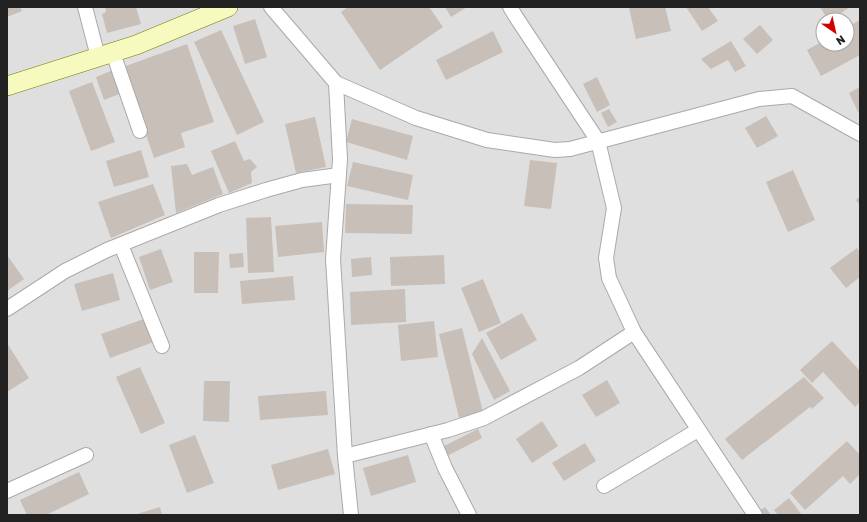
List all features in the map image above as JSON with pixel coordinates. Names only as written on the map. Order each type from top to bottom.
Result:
[{"type":"street","points":[[85,7],[140,131]]},
{"type":"street","points":[[7,86],[136,45],[228,7]]},
{"type":"street","points":[[271,7],[336,83],[416,118],[487,140],[554,150],[570,149],[759,98],[792,96],[860,134]]},
{"type":"street","points":[[510,7],[598,141],[614,208],[606,258],[609,278],[634,332],[755,515]]},
{"type":"street","points":[[336,83],[340,159],[333,260],[345,456],[351,515]]},
{"type":"street","points":[[7,309],[65,271],[107,250],[226,202],[302,180],[339,175]]},
{"type":"street","points":[[121,245],[162,346]]},
{"type":"street","points":[[345,456],[431,434],[484,418],[579,368],[634,332]]},
{"type":"street","points":[[604,486],[698,430]]},
{"type":"street","points":[[431,434],[445,468],[469,515]]},
{"type":"street","points":[[7,491],[86,455]]},
{"type":"shaded area","points":[[7,7],[860,7],[860,515],[7,515]]},
{"type":"building","points":[[7,7],[20,7],[22,11],[7,17]]},
{"type":"building","points":[[105,7],[136,7],[141,24],[107,33],[102,14],[106,12]]},
{"type":"building","points":[[348,7],[429,7],[443,27],[380,70],[341,12]]},
{"type":"building","points":[[445,7],[467,7],[451,17]]},
{"type":"building","points":[[665,7],[671,31],[636,39],[629,8]]},
{"type":"building","points":[[686,7],[708,7],[718,21],[702,31]]},
{"type":"building","points":[[820,7],[850,7],[843,12],[823,12]]},
{"type":"building","points":[[255,19],[267,57],[245,64],[233,26]]},
{"type":"building","points":[[860,20],[860,55],[821,76],[807,50],[815,46],[815,52],[855,52],[855,23]]},
{"type":"building","points":[[760,25],[773,40],[757,54],[743,39]]},
{"type":"building","points":[[221,30],[264,122],[237,135],[194,42]]},
{"type":"building","points":[[493,31],[503,52],[446,80],[436,60]]},
{"type":"building","points":[[731,41],[746,66],[735,72],[728,60],[711,69],[701,59]]},
{"type":"building","points":[[187,44],[214,122],[181,133],[185,147],[154,158],[123,67]]},
{"type":"building","points":[[113,70],[122,93],[104,100],[96,77]]},
{"type":"building","points":[[597,77],[610,105],[597,112],[583,84]]},
{"type":"building","points":[[92,82],[115,142],[91,151],[69,91]]},
{"type":"building","points":[[860,87],[860,111],[858,112],[849,93]]},
{"type":"building","points":[[609,109],[617,122],[608,127],[601,113]]},
{"type":"building","points":[[766,116],[778,136],[757,148],[745,128]]},
{"type":"building","points":[[315,117],[326,167],[296,173],[285,124]]},
{"type":"building","points":[[352,119],[413,136],[407,160],[346,142]]},
{"type":"building","points":[[235,141],[244,161],[250,159],[257,167],[251,172],[252,183],[229,193],[211,151]]},
{"type":"building","points":[[141,150],[149,177],[114,187],[106,161]]},
{"type":"building","points":[[530,160],[557,163],[551,209],[524,206]]},
{"type":"building","points":[[353,162],[413,175],[408,200],[347,186]]},
{"type":"building","points":[[187,164],[192,175],[213,167],[223,194],[176,213],[171,166]]},
{"type":"building","points":[[793,170],[815,220],[788,232],[766,182]]},
{"type":"building","points":[[153,184],[165,215],[111,238],[98,202]]},
{"type":"building","points":[[860,196],[860,205],[856,200]]},
{"type":"building","points":[[346,204],[413,205],[412,234],[345,233]]},
{"type":"building","points":[[271,217],[274,272],[248,273],[246,218]]},
{"type":"building","points":[[322,222],[324,252],[278,257],[275,226]]},
{"type":"building","points":[[857,248],[860,252],[860,277],[846,288],[830,268]]},
{"type":"building","points":[[161,249],[173,282],[150,290],[139,257]]},
{"type":"building","points":[[194,252],[219,252],[218,293],[194,293]]},
{"type":"building","points":[[243,253],[244,267],[230,268],[229,254]]},
{"type":"building","points":[[7,255],[24,279],[7,291]]},
{"type":"building","points":[[444,255],[445,284],[391,286],[390,257]]},
{"type":"building","points":[[371,257],[372,275],[352,277],[351,259]]},
{"type":"building","points":[[113,273],[120,300],[82,311],[74,284]]},
{"type":"building","points":[[293,276],[295,300],[242,304],[240,281]]},
{"type":"building","points":[[483,279],[501,323],[479,332],[461,288]]},
{"type":"building","points":[[405,289],[406,322],[351,325],[350,292]]},
{"type":"building","points":[[522,313],[537,340],[501,360],[486,333]]},
{"type":"building","points":[[144,319],[154,342],[110,358],[101,334]]},
{"type":"building","points":[[434,321],[438,357],[401,361],[398,325]]},
{"type":"building","points":[[462,328],[483,412],[459,418],[439,334]]},
{"type":"building","points":[[482,338],[510,391],[494,400],[472,354]]},
{"type":"building","points":[[832,341],[860,371],[860,402],[855,407],[823,372],[812,383],[800,370]]},
{"type":"building","points":[[7,343],[29,378],[7,392]]},
{"type":"building","points":[[140,367],[165,423],[141,434],[116,377]]},
{"type":"building","points":[[804,377],[824,398],[812,409],[798,393],[810,407],[742,460],[725,439]]},
{"type":"building","points":[[607,380],[620,403],[596,417],[582,395]]},
{"type":"building","points":[[204,381],[230,381],[229,422],[203,421]]},
{"type":"building","points":[[326,391],[328,415],[260,420],[258,396]]},
{"type":"building","points":[[542,421],[558,446],[532,463],[516,439]]},
{"type":"building","points":[[478,429],[482,438],[447,456],[442,447]]},
{"type":"building","points":[[195,435],[214,483],[187,493],[169,445]]},
{"type":"building","points":[[847,441],[860,455],[860,474],[850,484],[843,476],[805,510],[790,493]]},
{"type":"building","points":[[585,443],[596,461],[564,481],[552,463]]},
{"type":"building","points":[[328,449],[335,474],[278,490],[271,465]]},
{"type":"building","points":[[408,455],[416,482],[371,496],[363,468]]},
{"type":"building","points":[[79,472],[89,494],[46,515],[27,515],[20,500]]},
{"type":"building","points":[[789,498],[802,515],[778,515],[774,510]]},
{"type":"building","points":[[160,507],[162,515],[134,515]]},
{"type":"building","points":[[765,507],[771,515],[756,514]]}]
